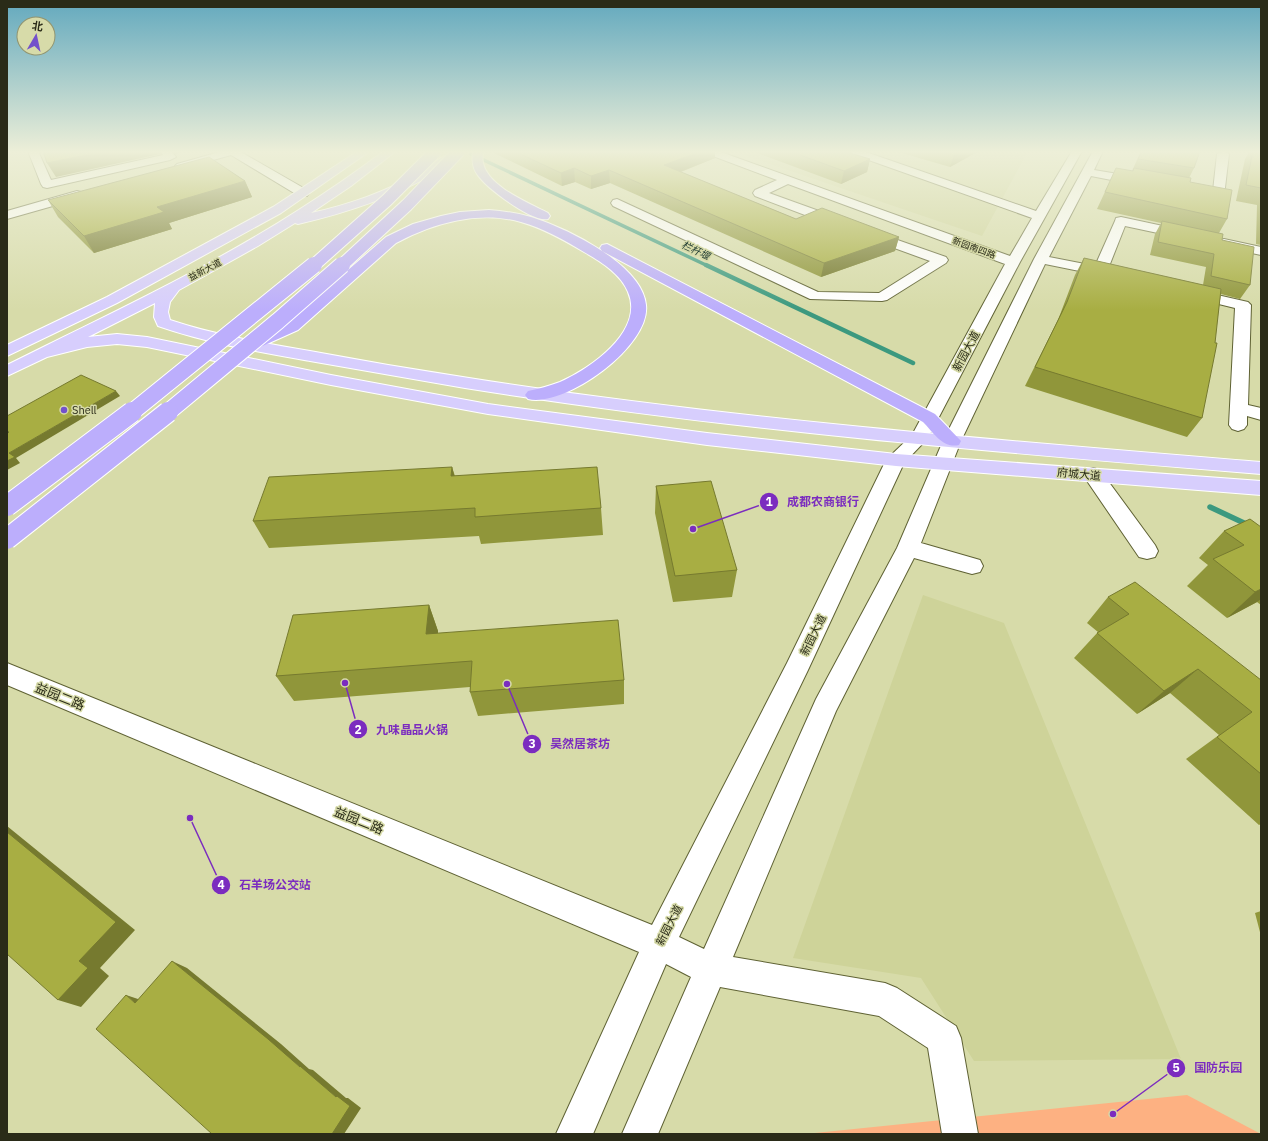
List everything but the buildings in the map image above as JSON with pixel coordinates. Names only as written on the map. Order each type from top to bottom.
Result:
[{"type":"highway","points":[[7,506],[133,412],[272,301],[384,204]]},
{"type":"highway","points":[[7,539],[252,345],[360,250],[409,204]]},
{"type":"highway","points":[[520,204],[541,219],[924,428]]},
{"type":"highway","points":[[252,345],[292,327],[391,240],[417,226],[440,219],[480,214],[541,219],[550,228],[609,261],[629,281],[634,288],[640,303],[637,321],[628,339],[608,359],[595,370],[579,380],[562,388],[534,395]]},
{"type":"main road","name":"益新大道","points":[[7,351],[112,300],[286,204]]},
{"type":"main road","name":"益新大道","points":[[7,371],[175,286],[289,222],[315,204]]},
{"type":"main road","points":[[289,222],[330,214],[359,204]]},
{"type":"main road","name":"府城大道","points":[[175,286],[166,293],[161,303],[160,315],[163,323],[191,333],[299,354],[534,395],[659,411],[822,430],[924,428],[947,452],[1093,475],[1261,488]]},
{"type":"main road","name":"府城大道","points":[[41,354],[86,342],[117,339],[147,342],[331,380],[488,409],[707,439],[896,460],[947,452],[1261,468]]},
{"type":"street","points":[[7,215],[45,204]]},
{"type":"street","points":[[620,204],[815,296],[882,297],[940,260],[789,204]]},
{"type":"street","name":"新园南四路","points":[[857,204],[1014,262]]},
{"type":"street","points":[[1005,204],[1039,216]]},
{"type":"street","name":"新园大道","points":[[574,1134],[659,944],[796,670],[896,460],[924,428],[1046,204]]},
{"type":"street","points":[[640,1134],[710,969],[825,706],[908,548],[947,452],[1042,259],[1071,204]]},
{"type":"street","points":[[1100,271],[1121,221],[1199,238]]},
{"type":"street","points":[[1214,241],[1261,251]]},
{"type":"street","points":[[1042,259],[1123,276]]},
{"type":"street","points":[[1176,289],[1243,305],[1239,416],[1261,414]]},
{"type":"street","points":[[1093,475],[1147,551]]},
{"type":"street","points":[[908,548],[972,566]]},
{"type":"street","name":"益园二路","points":[[7,674],[659,944],[710,969],[885,1000],[944,1038],[960,1134]]},
{"type":"shaded area","points":[[889,204],[999,204],[982,236]]},
{"type":"shaded area","points":[[923,595],[1004,623],[1181,1059],[974,1061],[921,978],[793,958]]},
{"type":"shaded area","points":[[1187,1095],[1261,1134],[805,1134]]},
{"type":"waterway","name":"栏杆堰","points":[[577,204],[708,266]]},
{"type":"waterway","name":"栏杆堰","points":[[706,265],[913,363]]},
{"type":"waterway","name":"栏杆堰","points":[[1210,507],[1261,531]]},
{"type":"place","name":"Shell","points":[[64,410]]},
{"type":"place","name":"成都农商银行","points":[[693,529]]},
{"type":"place","name":"九味晶品火锅","points":[[345,683]]},
{"type":"place","name":"昊然居茶坊","points":[[507,684]]},
{"type":"place","name":"石羊场公交站","points":[[190,818]]},
{"type":"place","name":"国防乐园","points":[[1113,1114]]}]
